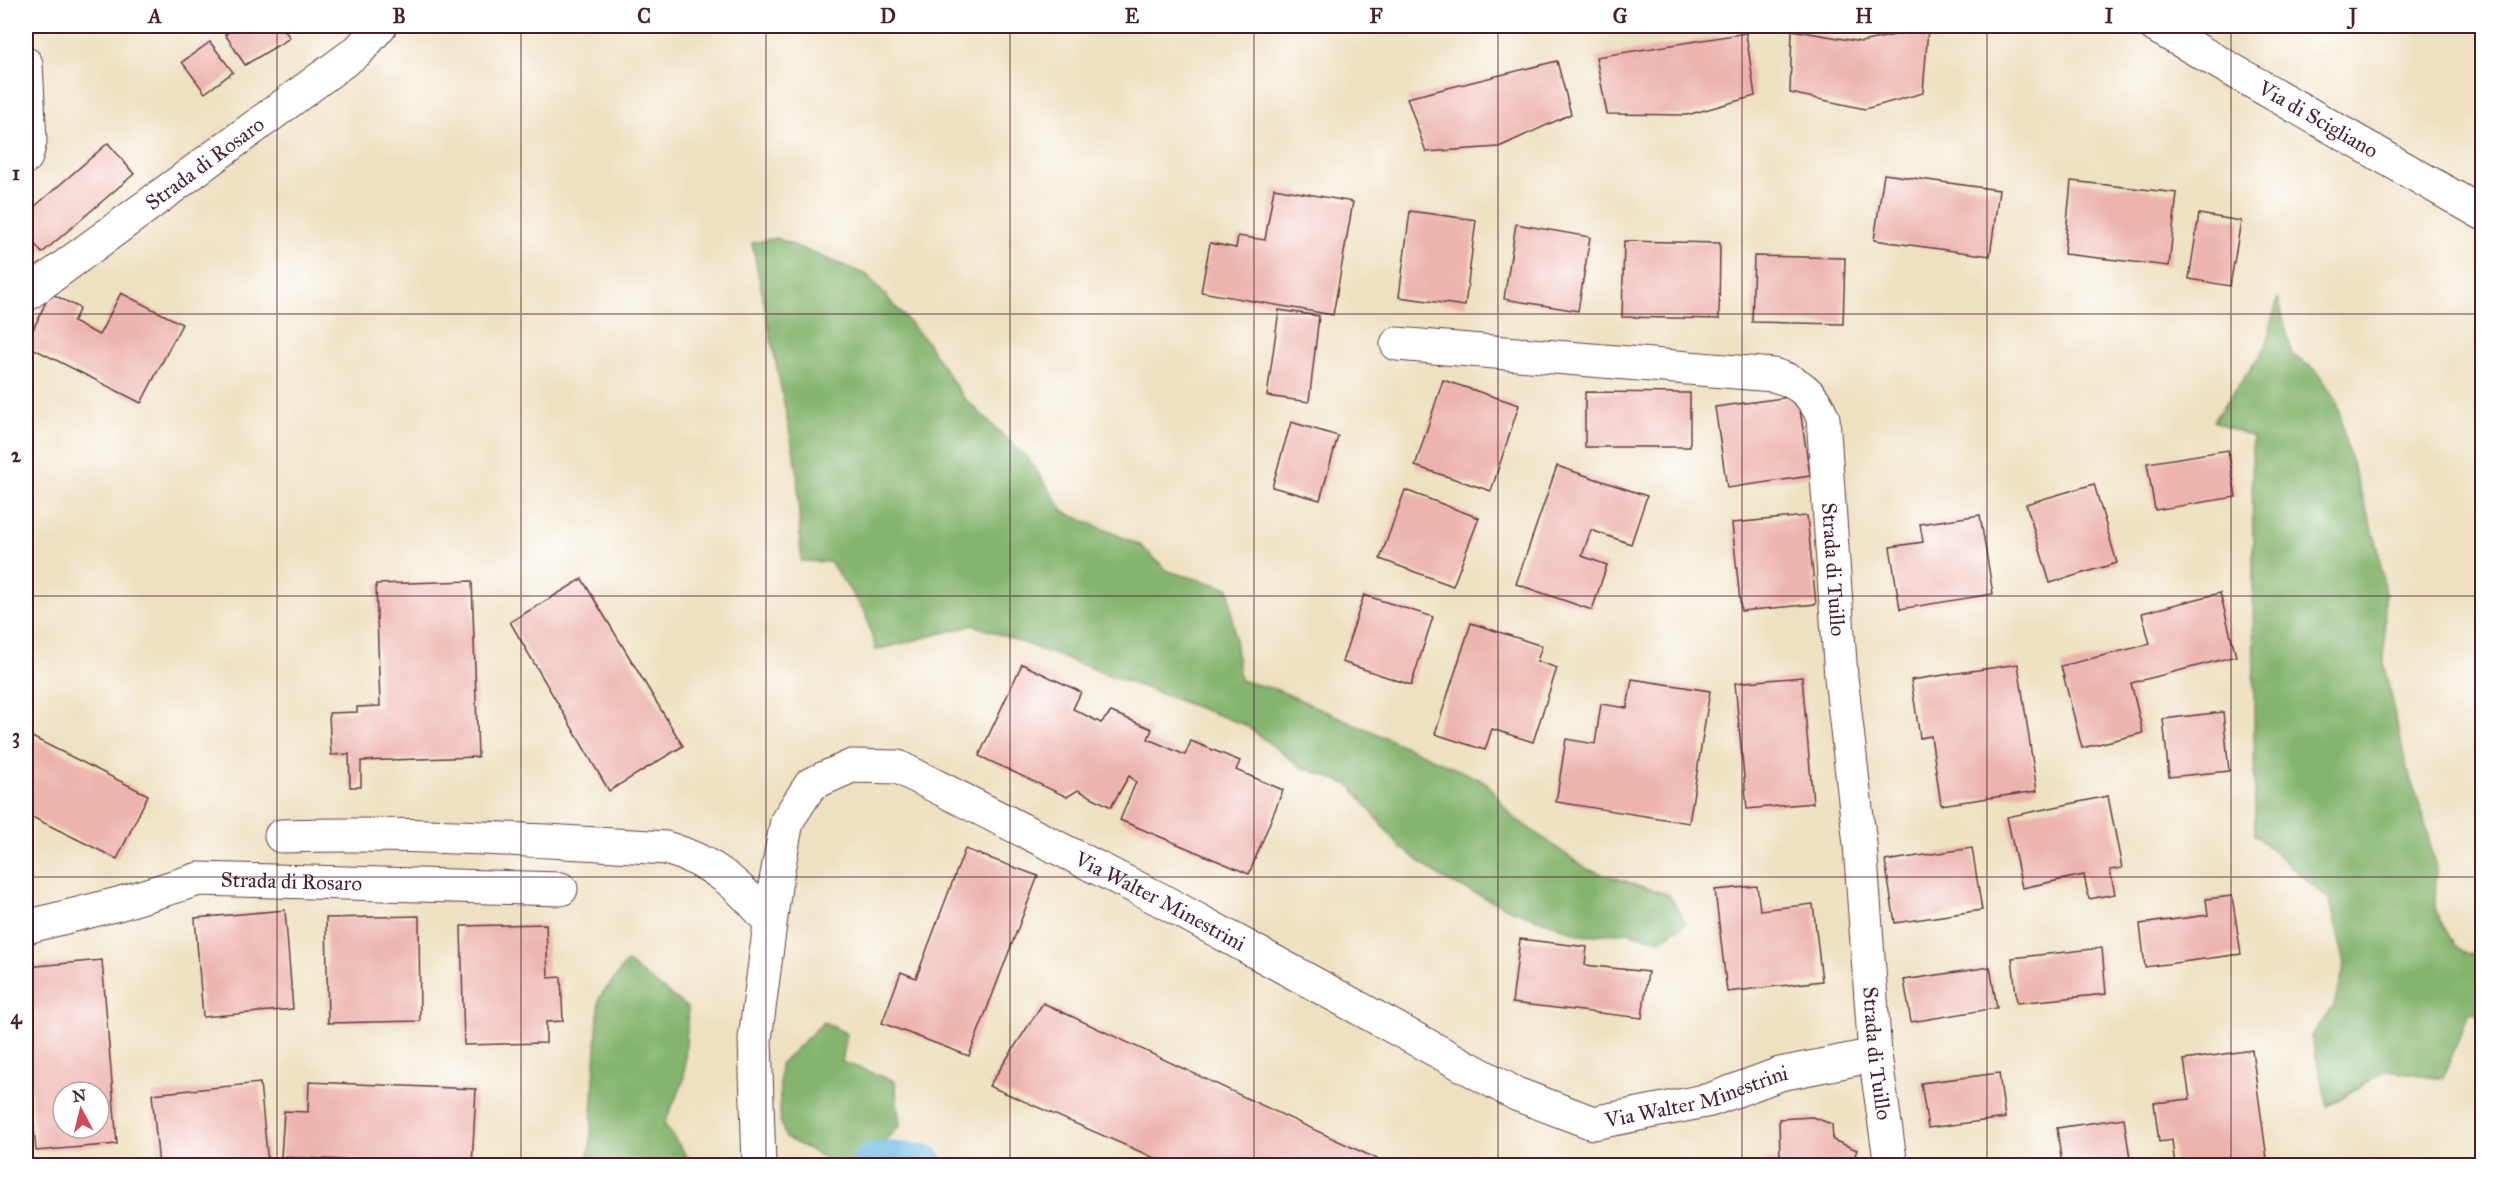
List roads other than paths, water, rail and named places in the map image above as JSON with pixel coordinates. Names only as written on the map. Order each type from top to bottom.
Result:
[{"type":"street","name":"Strada di Rosaro","points":[[26,295],[359,50],[380,26]]},
{"type":"street","name":"Via di Scigliano","points":[[2155,26],[2482,213]]},
{"type":"street","points":[[26,64],[30,141],[26,157]]},
{"type":"street","name":"Strada di Tuillo","points":[[1397,344],[1773,375],[1790,380],[1804,389],[1816,402],[1823,418],[1841,677],[1860,844],[1875,1054],[1891,1166]]},
{"type":"street","name":"Via Walter Minestrini","points":[[759,1166],[755,1039],[770,922],[787,821],[811,784],[852,766],[898,767],[1161,900],[1516,1094],[1593,1123],[1710,1100],[1780,1074],[1875,1054]]},
{"type":"street","points":[[281,836],[350,834],[497,837],[666,848],[690,855],[722,872],[770,922]]},
{"type":"street","name":"Strada di Rosaro","points":[[26,927],[118,904],[199,879],[561,889]]},
{"type":"waterway","points":[[872,1166],[887,1163],[922,1166]]}]
